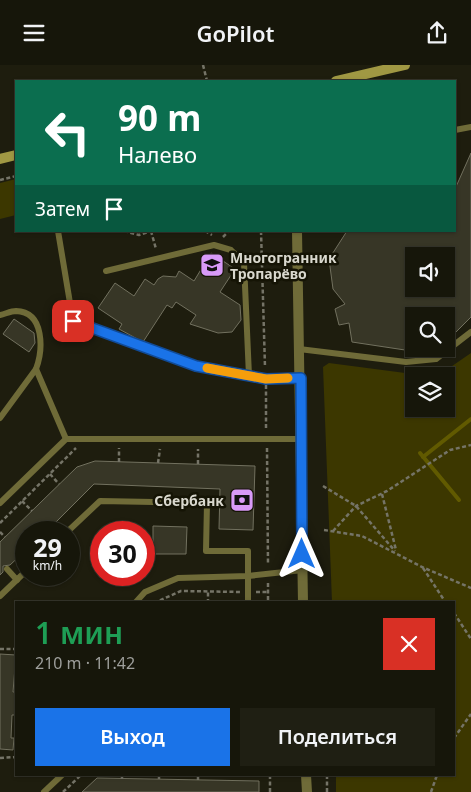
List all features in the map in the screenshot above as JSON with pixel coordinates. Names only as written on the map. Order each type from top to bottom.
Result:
[{"type":"main road","points":[[340,80],[405,65]]},
{"type":"main road","points":[[0,159],[15,155]]},
{"type":"street","points":[[297,232],[302,439],[303,601]]},
{"type":"street","points":[[306,776],[307,792]]},
{"type":"lane","points":[[456,130],[471,127]]},
{"type":"lane","points":[[58,232],[73,321],[196,366],[266,379],[301,378]]},
{"type":"lane","points":[[106,271],[214,245],[231,250],[244,263],[248,376]]},
{"type":"lane","points":[[0,315],[16,311],[32,318],[40,331],[40,357],[36,369],[0,418]]},
{"type":"lane","points":[[300,349],[406,362],[436,359],[471,332]]},
{"type":"lane","points":[[36,369],[66,439]]},
{"type":"lane","points":[[0,503],[66,439],[302,439]]},
{"type":"lane","points":[[79,521],[100,501],[207,503],[206,551],[248,551],[248,601]]},
{"type":"lane","points":[[7,569],[15,578]]},
{"type":"lane","points":[[137,601],[145,592],[178,578],[248,576],[303,570]]},
{"type":"lane","points":[[0,596],[15,582]]},
{"type":"lane","points":[[44,792],[61,776]]},
{"type":"path","points":[[203,65],[206,80]]},
{"type":"path","points":[[0,180],[15,176]]},
{"type":"path","points":[[128,232],[139,235],[149,232]]},
{"type":"path","points":[[152,232],[155,246]]},
{"type":"path","points":[[262,232],[267,439],[268,601]]},
{"type":"path","points":[[263,276],[298,276]]},
{"type":"path","points":[[333,531],[356,506],[382,494],[450,450],[471,445]]},
{"type":"path","points":[[0,523],[77,447],[85,448]]},
{"type":"path","points":[[110,448],[127,448]]},
{"type":"path","points":[[118,461],[119,448]]},
{"type":"path","points":[[152,448],[169,449]]},
{"type":"path","points":[[158,463],[160,449]]},
{"type":"path","points":[[189,449],[198,449],[198,464]]},
{"type":"path","points":[[50,474],[59,484]]},
{"type":"path","points":[[323,486],[356,506],[396,552]]},
{"type":"path","points":[[382,494],[396,552]]},
{"type":"path","points":[[22,501],[32,511]]},
{"type":"path","points":[[324,529],[362,536],[422,567],[471,588]]},
{"type":"path","points":[[0,532],[5,537]]},
{"type":"path","points":[[422,567],[445,601]]},
{"type":"path","points":[[208,577],[208,601]]},
{"type":"path","points":[[158,601],[181,591],[268,592]]},
{"type":"path","points":[[455,615],[471,639]]},
{"type":"path","points":[[0,649],[15,649]]},
{"type":"path","points":[[455,737],[471,714]]},
{"type":"path","points":[[0,758],[15,757]]},
{"type":"path","points":[[65,791],[80,776]]},
{"type":"path","points":[[270,776],[270,792]]},
{"type":"path","points":[[327,776],[327,792]]},
{"type":"path","points":[[431,792],[437,776]]},
{"type":"shaded area","points":[[15,179],[15,215],[0,219],[0,183]]},
{"type":"shaded area","points":[[471,353],[471,792],[336,792],[336,776],[455,776],[455,601],[332,601],[323,367],[329,363],[405,373],[405,417],[455,417],[455,367],[451,367]]},
{"type":"building","points":[[471,153],[471,317],[455,333],[455,307],[405,307],[405,350],[352,342],[349,323],[339,325],[335,309],[345,304],[333,289],[329,259],[346,232],[456,232],[456,187]]},
{"type":"building","points":[[211,253],[235,269],[220,292],[240,305],[241,320],[232,332],[218,333],[190,324],[196,315],[176,302],[172,308],[167,305],[143,342],[119,329],[122,324],[98,308],[115,283],[134,296],[145,279],[154,285],[163,276],[176,277],[179,271],[194,281]]},
{"type":"building","points":[[14,319],[34,333],[35,343],[29,352],[3,334]]},
{"type":"building","points":[[95,461],[255,466],[253,530],[219,529],[220,489],[94,484],[57,521],[22,521],[77,467]]},
{"type":"building","points":[[155,526],[187,527],[186,554],[155,554]]},
{"type":"building","points":[[15,527],[15,560],[10,565],[3,566],[3,572],[0,575],[0,542]]},
{"type":"building","points":[[0,654],[15,655],[13,692],[15,692],[15,715],[12,715],[11,738],[14,738],[13,750],[0,749]]},
{"type":"building","points":[[97,778],[259,781],[259,792],[82,792]]},
{"type":"waterway","points":[[423,457],[471,419]]},
{"type":"waterway","points":[[420,453],[459,500]]},
{"type":"slow traffic","points":[[207,368],[266,379],[288,378]]},
{"type":"place","name":"Многогранник Тропарёво","points":[[212,265]]},
{"type":"place","name":"Сбербанк","points":[[242,500]]},
{"type":"route","points":[[73,321],[196,366],[266,379],[301,378],[302,554]]}]
